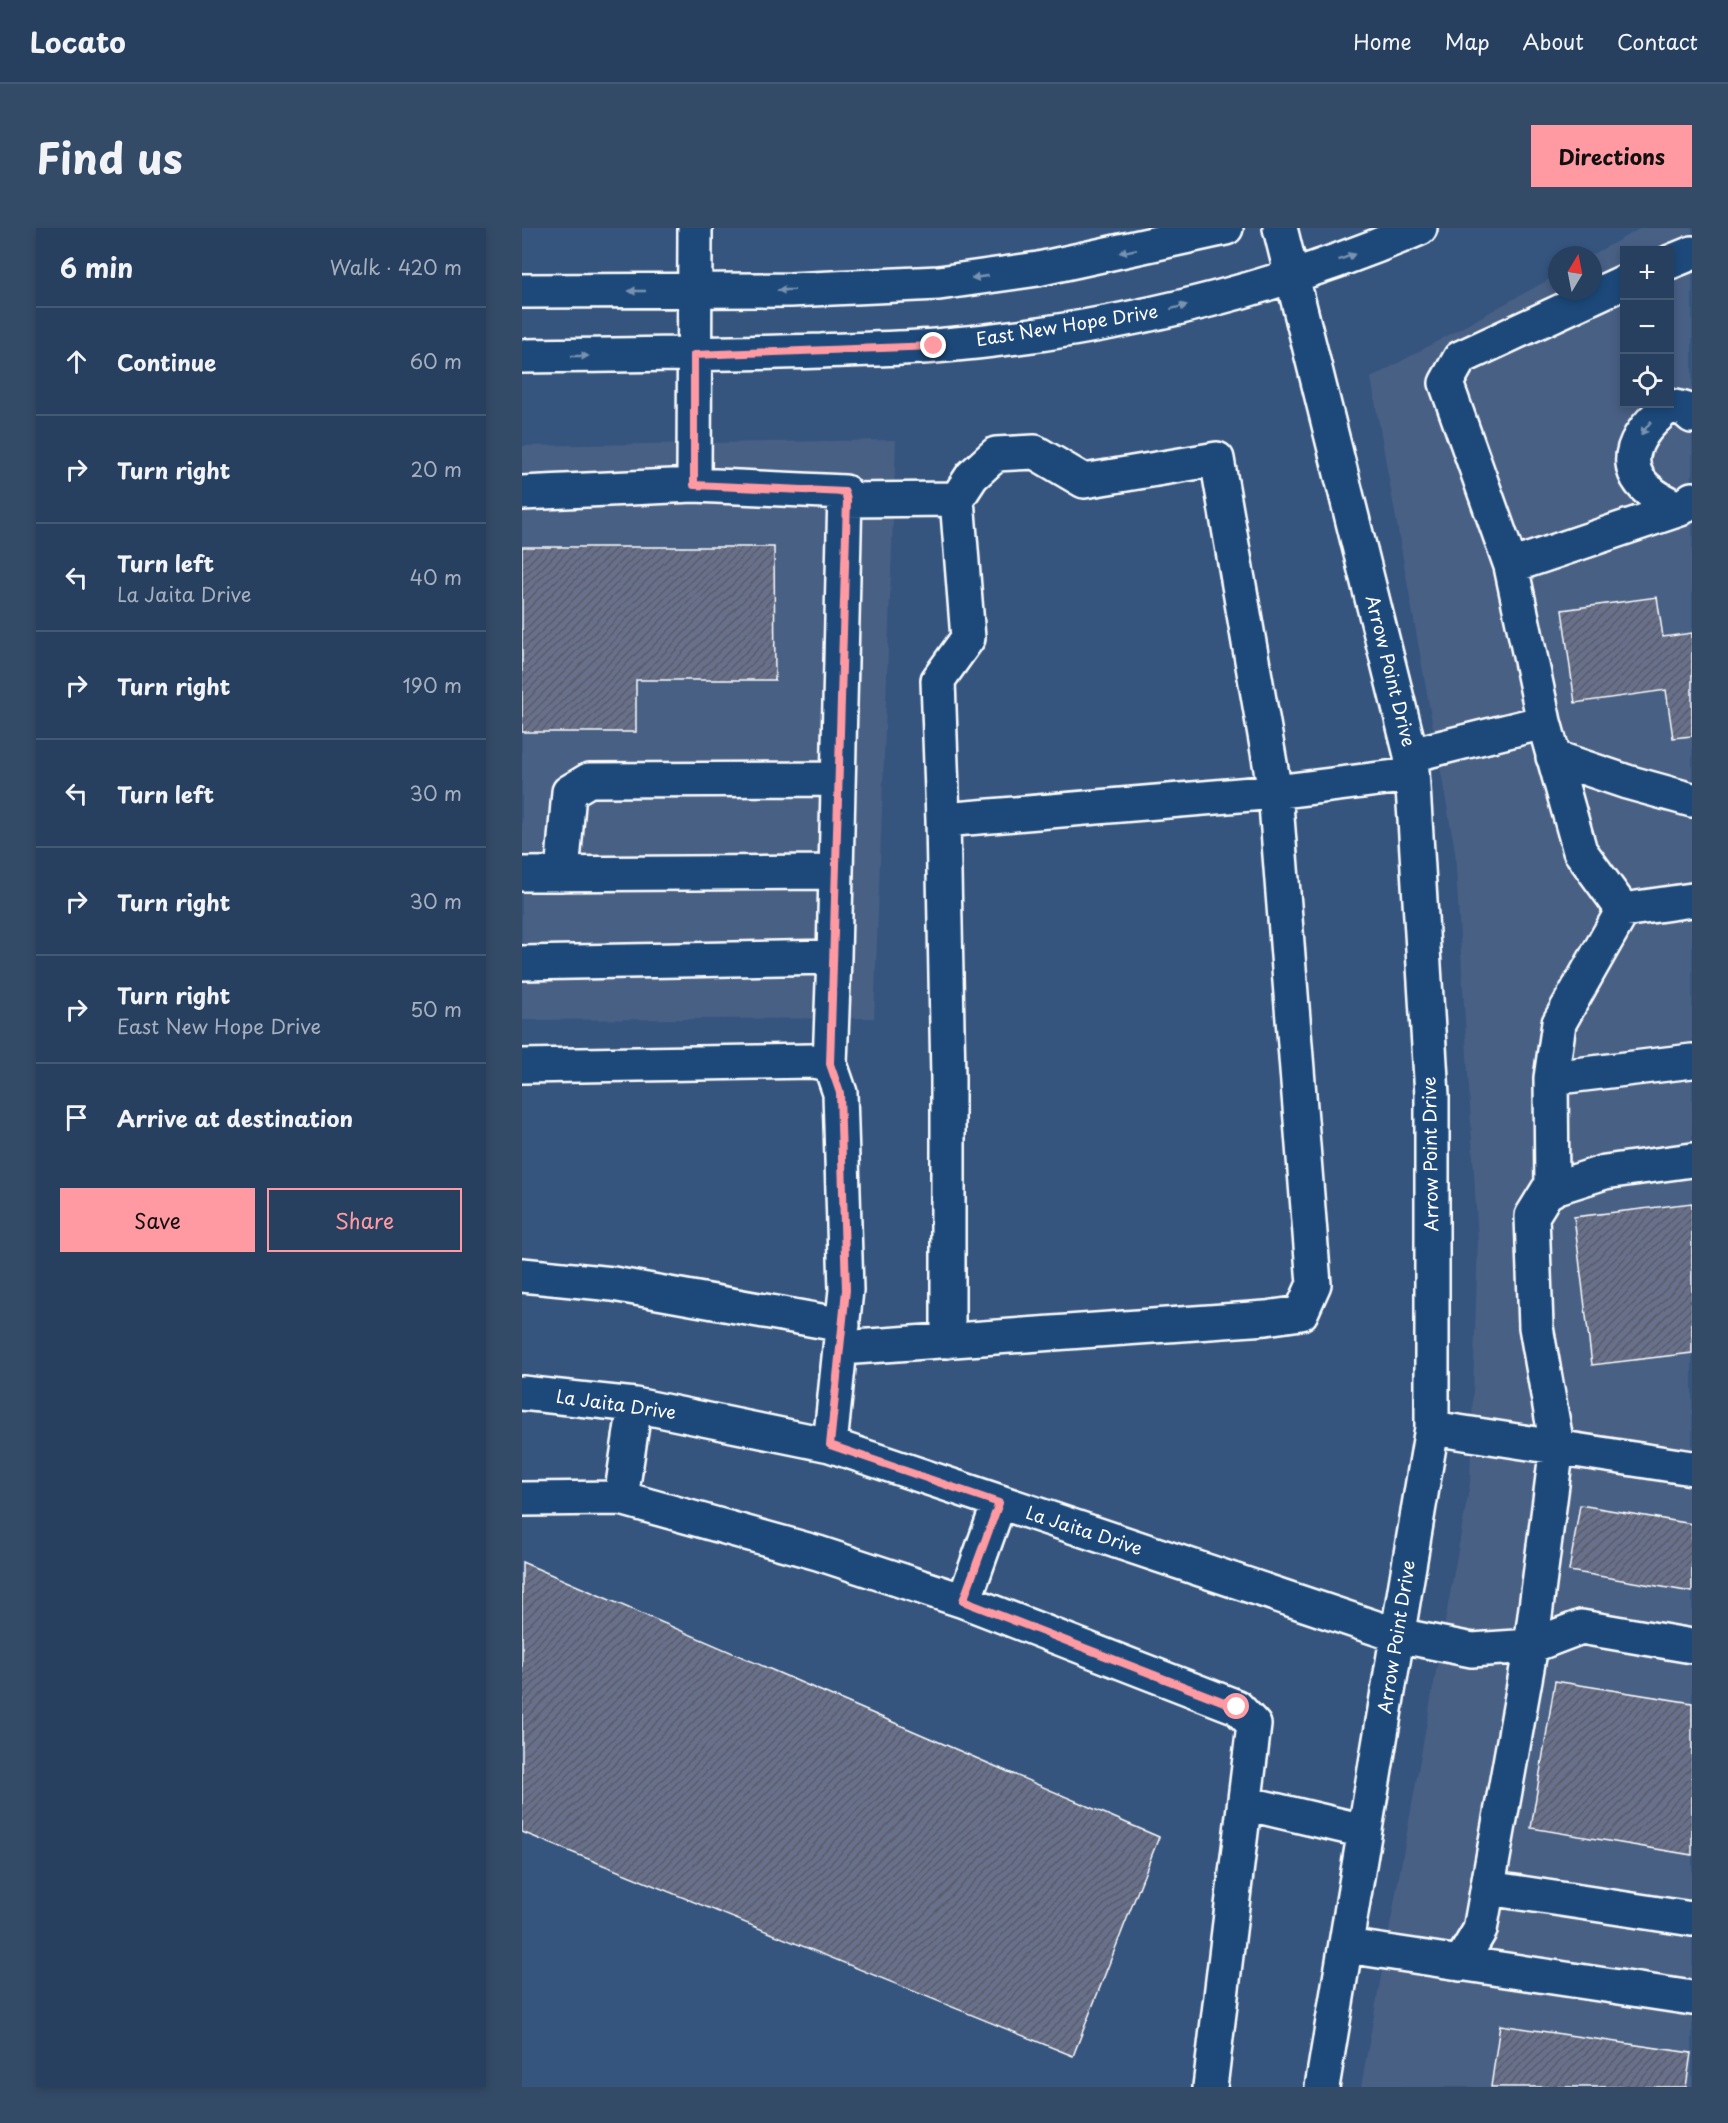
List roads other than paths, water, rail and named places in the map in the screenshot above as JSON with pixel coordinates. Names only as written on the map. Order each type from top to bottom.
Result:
[{"type":"street","points":[[694,485],[695,228]]},
{"type":"street","points":[[522,291],[695,290],[939,283],[1038,269],[1226,228]]},
{"type":"street","name":"Arrow Point Drive","points":[[1280,228],[1411,765],[1431,1095],[1432,1428],[1322,2087]]},
{"type":"street","name":"East New Hope Drive","points":[[522,356],[694,355],[934,346],[1011,337],[1150,314],[1292,278],[1420,228]]},
{"type":"street","points":[[1674,260],[1692,253]]},
{"type":"street","points":[[1620,289],[1460,358],[1446,383],[1511,566],[1544,722],[1580,851],[1623,910]]},
{"type":"street","points":[[1677,409],[1648,423],[1636,441],[1634,463],[1639,483],[1656,498],[1686,504]]},
{"type":"street","points":[[522,1275],[613,1284],[842,1336],[948,1341],[1266,1318],[1301,1313],[1314,1284],[1275,792],[1217,459],[1084,481],[1035,452],[996,454],[972,476],[957,499],[968,638],[938,680],[948,1078],[948,1341]]},
{"type":"street","points":[[522,493],[694,485],[845,492],[847,500],[830,1064],[840,1093],[846,1290],[830,1445]]},
{"type":"street","points":[[847,500],[957,499]]},
{"type":"street","points":[[1511,566],[1686,504]]},
{"type":"street","points":[[943,820],[1275,792],[1411,765],[1544,722]]},
{"type":"street","points":[[1553,757],[1627,782],[1692,800]]},
{"type":"street","points":[[562,874],[569,792],[589,780],[837,779]]},
{"type":"street","points":[[522,874],[836,872]]},
{"type":"street","points":[[1623,910],[1692,900]]},
{"type":"street","points":[[1552,1190],[1551,1078],[1559,1023],[1623,910]]},
{"type":"street","points":[[522,963],[834,957]]},
{"type":"street","points":[[1551,1078],[1692,1060]]},
{"type":"street","points":[[522,1065],[812,1061],[830,1064]]},
{"type":"street","points":[[1461,1964],[1480,1930],[1488,1888],[1531,1646],[1557,1446],[1536,1327],[1532,1216],[1548,1191],[1605,1172],[1692,1160]]},
{"type":"street","name":"La Jaita Drive","points":[[522,1393],[635,1405],[830,1445],[1397,1635],[1472,1650],[1531,1646],[1581,1627],[1692,1646]]},
{"type":"street","points":[[621,1498],[635,1405]]},
{"type":"street","points":[[1432,1428],[1684,1462]]},
{"type":"street","points":[[522,1499],[621,1498],[818,1553],[963,1601],[1237,1707],[1254,1725],[1210,2087]]},
{"type":"street","points":[[963,1601],[999,1503]]},
{"type":"street","points":[[1245,1803],[1364,1831]]},
{"type":"street","points":[[1488,1888],[1692,1919]]},
{"type":"street","points":[[1347,1946],[1692,1998]]}]
